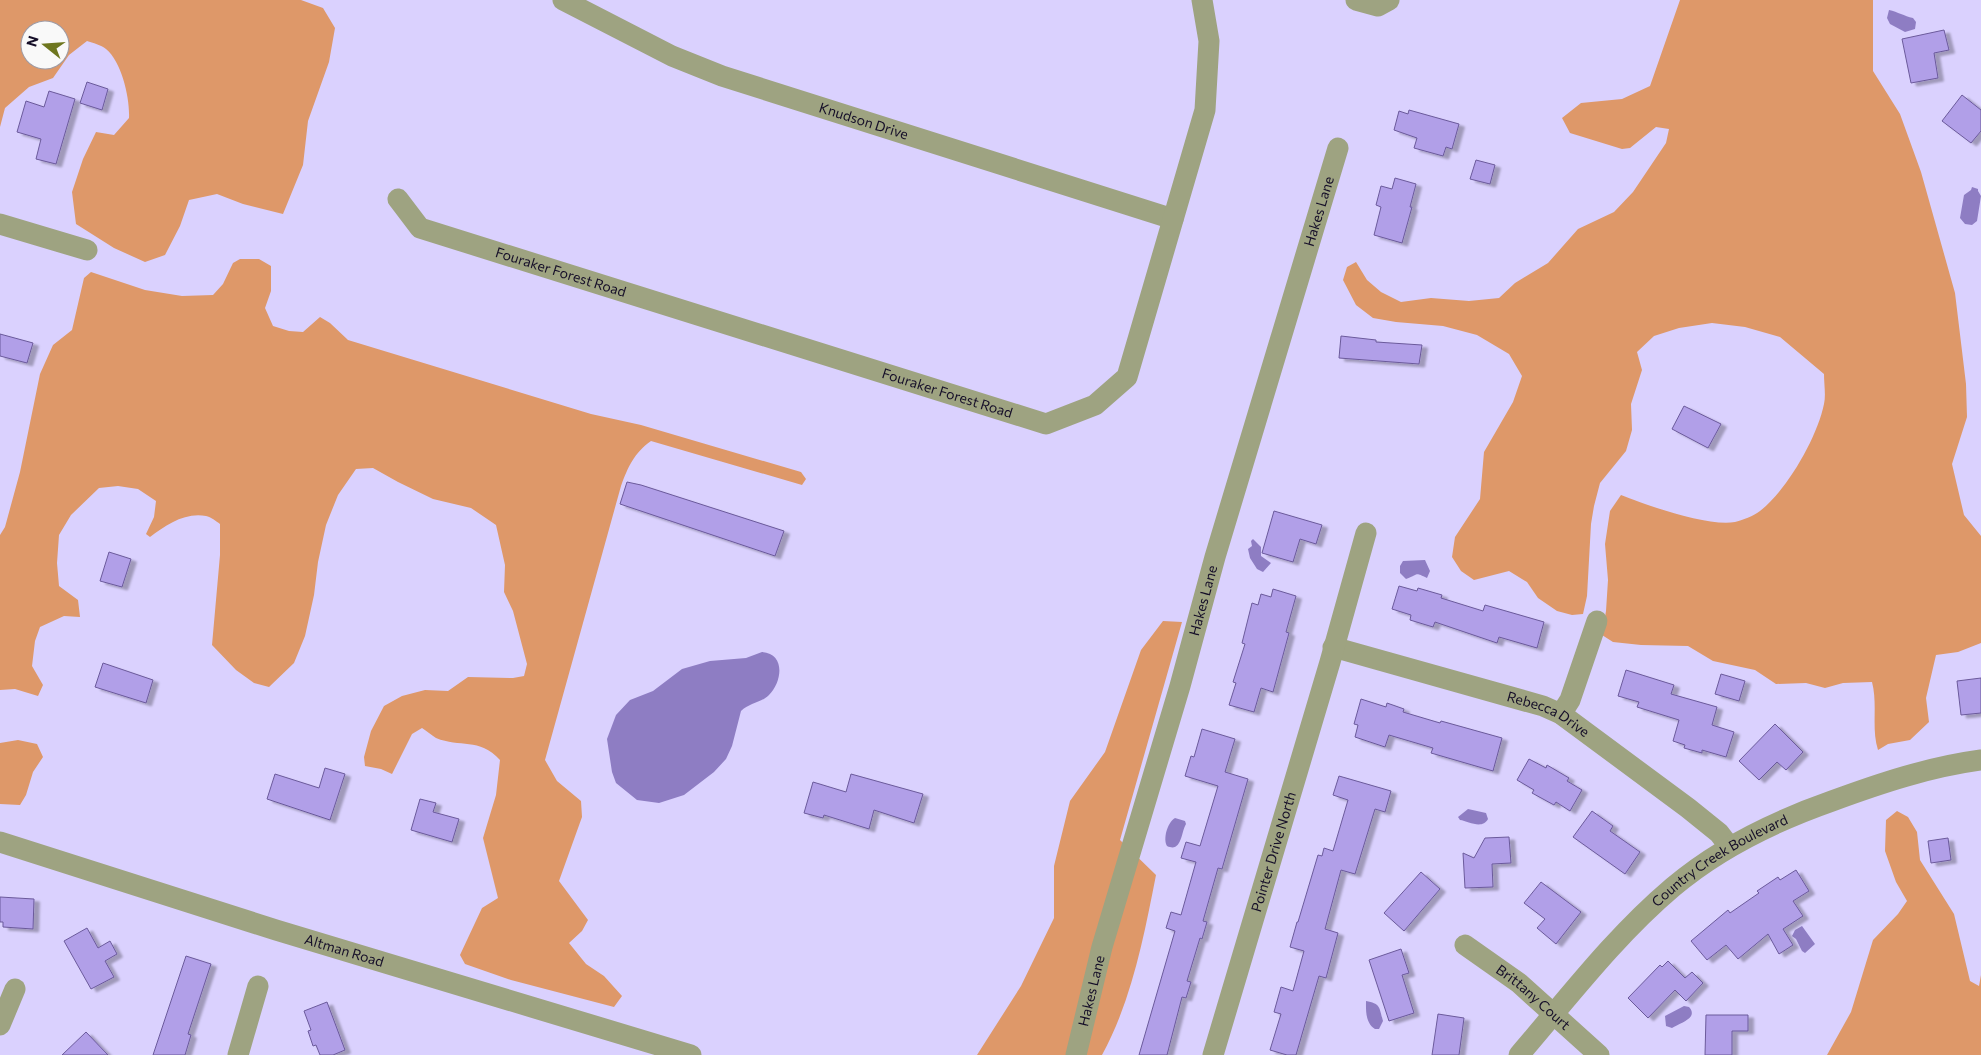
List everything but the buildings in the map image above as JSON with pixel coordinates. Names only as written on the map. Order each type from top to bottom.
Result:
[{"type":"street","name":"Knudson Drive","points":[[563,0],[672,56],[722,76],[1173,219]]},
{"type":"street","name":"Fouraker Forest Road","points":[[398,199],[420,228],[1046,424],[1094,405],[1126,377],[1205,110],[1209,41],[1202,0]]},
{"type":"street","points":[[1356,0],[1378,6],[1389,0]]},
{"type":"street","name":"Hakes Lane","points":[[1076,1055],[1102,947],[1180,686],[1215,557],[1338,148]]},
{"type":"street","points":[[0,224],[87,250]]},
{"type":"street","name":"Pointer Drive North","points":[[1213,1055],[1366,533]]},
{"type":"street","points":[[1561,714],[1570,700],[1597,621]]},
{"type":"street","name":"Rebecca Drive","points":[[1334,647],[1543,706],[1561,714],[1688,808],[1719,833],[1729,846]]},
{"type":"street","name":"Country Creek Boulevard","points":[[1519,1055],[1602,958],[1647,911],[1673,887],[1729,846],[1746,840],[1809,808],[1864,788],[1949,764],[1981,760]]},
{"type":"street","name":"Altman Road","points":[[0,842],[276,930],[691,1055]]},
{"type":"street","name":"Brittany Court","points":[[1465,945],[1519,983],[1599,1055]]},
{"type":"street","points":[[238,1055],[258,986]]},
{"type":"street","points":[[0,1025],[15,989]]},
{"type":"shaded area","points":[[0,0],[301,0],[323,8],[335,28],[329,62],[308,121],[303,165],[283,214],[243,204],[217,194],[189,200],[180,226],[165,255],[145,262],[114,248],[76,224],[72,192],[83,159],[96,132],[114,135],[129,118],[124,81],[112,55],[99,45],[87,41],[70,54],[70,20],[20,20],[20,70],[59,70],[53,78],[29,87],[5,108],[0,127]]},
{"type":"shaded area","points":[[1680,0],[1873,0],[1873,71],[1900,114],[1921,172],[1955,293],[1966,384],[1967,417],[1952,464],[1964,515],[1981,536],[1981,643],[1958,652],[1936,655],[1926,698],[1929,722],[1910,740],[1888,744],[1878,750],[1872,682],[1843,683],[1825,688],[1806,683],[1776,684],[1755,670],[1713,661],[1688,646],[1641,645],[1613,642],[1602,635],[1608,580],[1605,544],[1610,511],[1621,495],[1677,514],[1723,523],[1735,522],[1757,513],[1780,490],[1808,447],[1824,404],[1824,374],[1780,337],[1745,327],[1712,323],[1679,328],[1654,336],[1637,352],[1642,370],[1631,404],[1632,430],[1626,451],[1600,483],[1591,524],[1587,596],[1583,614],[1572,615],[1557,611],[1538,598],[1527,582],[1509,571],[1474,580],[1461,571],[1452,557],[1455,537],[1480,499],[1484,452],[1513,402],[1522,376],[1509,354],[1477,335],[1443,326],[1373,318],[1356,305],[1343,280],[1347,267],[1356,262],[1367,280],[1381,292],[1401,302],[1431,298],[1469,301],[1499,298],[1515,283],[1548,263],[1578,229],[1614,212],[1633,192],[1666,143],[1669,129],[1656,127],[1630,148],[1622,149],[1570,133],[1562,118],[1581,103],[1622,99],[1650,86]]},
{"type":"shaded area","points":[[1889,10],[1913,18],[1916,22],[1915,29],[1905,32],[1890,24],[1887,18]]},
{"type":"shaded area","points":[[1972,187],[1978,189],[1981,196],[1977,221],[1972,225],[1965,224],[1960,218],[1964,195]]},
{"type":"shaded area","points":[[240,259],[259,259],[271,266],[271,291],[265,308],[273,326],[289,331],[303,332],[320,317],[330,323],[348,340],[591,414],[641,425],[801,472],[806,479],[802,485],[651,441],[640,450],[632,461],[621,486],[545,760],[557,781],[581,801],[582,817],[559,881],[588,920],[582,931],[569,943],[586,964],[604,976],[622,996],[614,1007],[511,980],[465,964],[460,955],[482,908],[498,898],[483,838],[496,795],[500,760],[485,748],[445,741],[436,738],[422,728],[412,734],[392,774],[381,769],[365,766],[364,757],[371,731],[384,706],[402,696],[425,690],[448,691],[468,677],[513,678],[524,676],[527,664],[513,611],[504,592],[505,565],[496,525],[471,508],[433,499],[373,468],[356,469],[338,495],[326,525],[305,636],[294,663],[269,687],[254,683],[236,670],[212,645],[220,555],[220,524],[208,517],[191,516],[176,520],[150,537],[146,534],[154,517],[156,501],[138,489],[118,486],[99,488],[71,515],[59,535],[57,563],[59,586],[78,600],[80,617],[64,616],[40,627],[35,641],[32,666],[43,685],[38,696],[15,689],[0,690],[0,535],[5,527],[20,472],[40,374],[53,345],[72,330],[84,278],[91,272],[145,290],[182,296],[213,295],[223,284],[233,263]]},
{"type":"shaded area","points":[[1253,539],[1261,547],[1261,556],[1271,563],[1263,572],[1257,569],[1250,558],[1248,549],[1252,546],[1251,541]]},
{"type":"shaded area","points":[[1425,560],[1430,571],[1427,578],[1417,574],[1406,579],[1400,573],[1400,566],[1403,561]]},
{"type":"shaded area","points":[[1163,621],[1182,622],[1120,840],[1156,875],[1136,967],[1112,1034],[1102,1055],[977,1055],[1021,986],[1054,918],[1054,866],[1070,801],[1105,752],[1141,650]]},
{"type":"shaded area","points":[[762,652],[770,654],[778,663],[779,676],[777,683],[766,698],[741,711],[732,746],[726,759],[714,772],[684,795],[659,803],[637,800],[616,783],[612,772],[607,739],[616,715],[630,700],[653,691],[682,669],[710,661],[746,658]]},
{"type":"shaded area","points":[[18,740],[37,744],[43,757],[33,772],[26,795],[20,805],[0,804],[0,743]]},
{"type":"shaded area","points":[[1468,809],[1486,813],[1488,819],[1482,824],[1460,820],[1458,817]]},
{"type":"shaded area","points":[[1897,811],[1908,817],[1917,832],[1920,860],[1954,914],[1970,981],[1979,986],[1981,975],[1981,1055],[1827,1055],[1851,1012],[1873,940],[1898,914],[1907,901],[1896,882],[1885,851],[1886,820]]},
{"type":"shaded area","points":[[1175,818],[1185,821],[1186,824],[1180,841],[1176,847],[1172,847],[1167,846],[1166,835],[1168,827]]},
{"type":"shaded area","points":[[1802,926],[1815,944],[1805,953],[1792,936],[1795,930]]},
{"type":"shaded area","points":[[1366,1001],[1374,1003],[1380,1009],[1383,1021],[1379,1029],[1375,1029],[1369,1023]]},
{"type":"shaded area","points":[[1684,1006],[1689,1007],[1692,1014],[1690,1017],[1672,1028],[1666,1026],[1665,1016]]}]
